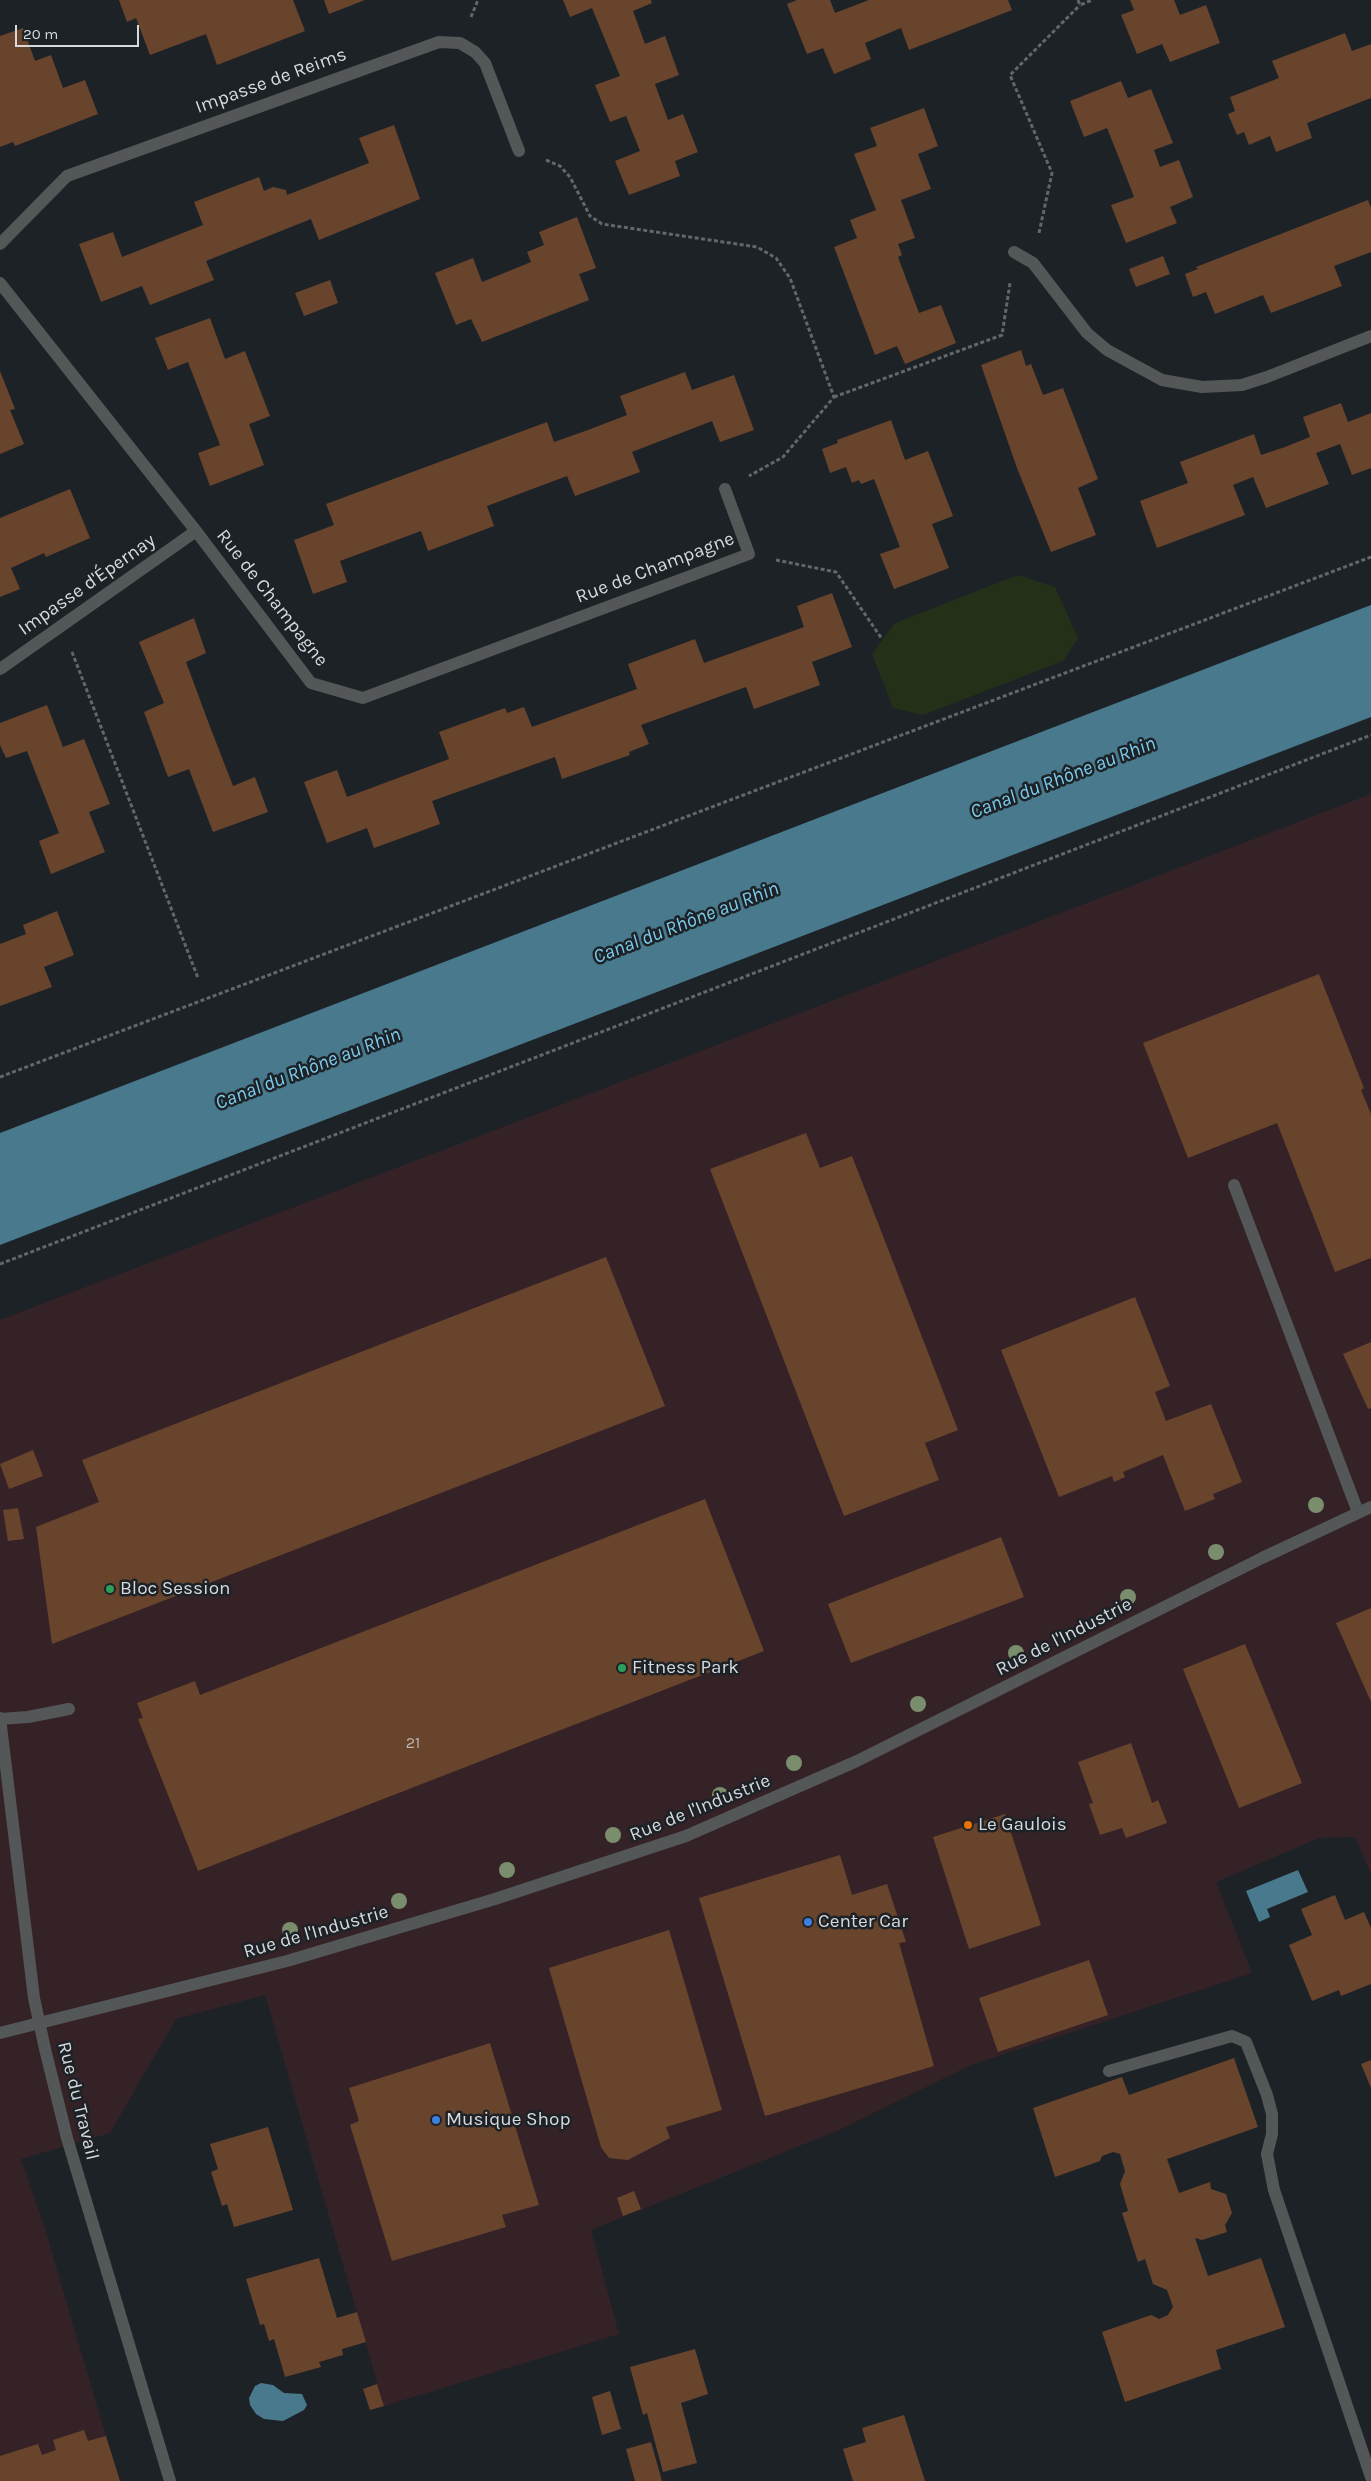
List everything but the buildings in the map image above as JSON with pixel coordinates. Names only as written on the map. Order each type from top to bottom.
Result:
[{"type":"street","name":"Impasse de Reims","points":[[0,244],[67,176],[439,42],[460,43],[475,52],[485,63],[519,151]]},
{"type":"street","points":[[1014,252],[1034,263],[1087,333],[1107,350],[1162,380],[1202,387],[1242,385],[1371,336]]},
{"type":"street","name":"Rue de Champagne","points":[[0,283],[196,531],[311,683],[363,698],[749,554],[725,489]]},
{"type":"street","name":"Impasse d'Épernay","points":[[0,669],[196,531]]},
{"type":"street","points":[[1234,1185],[1358,1512]]},
{"type":"street","name":"Rue de l'Industrie","points":[[0,2034],[39,2022],[287,1961],[569,1876],[686,1836],[772,1800],[865,1757],[1262,1558],[1371,1507]]},
{"type":"street","points":[[0,1718],[28,1717],[69,1709]]},
{"type":"street","name":"Rue du Travail","points":[[0,1718],[34,1998],[39,2022],[67,2138],[170,2481]]},
{"type":"street","points":[[1109,2071],[1232,2036],[1246,2042],[1267,2095],[1272,2114],[1272,2134],[1266,2154],[1274,2190],[1371,2477]]},
{"type":"path","points":[[1078,0],[1080,5]]},
{"type":"path","points":[[1034,263],[1052,173],[1010,75],[1080,5],[1092,0]]},
{"type":"path","points":[[519,151],[560,166],[570,177],[590,216],[602,224],[757,247],[776,258],[790,278],[834,397]]},
{"type":"path","points":[[725,489],[783,457],[834,397],[1002,335],[1014,252]]},
{"type":"path","points":[[749,554],[836,572],[882,639]]},
{"type":"path","points":[[0,1077],[1371,557]]},
{"type":"path","points":[[62,626],[198,978]]},
{"type":"path","points":[[0,1264],[1371,736]]},
{"type":"shaded area","points":[[1371,794],[1371,1874],[1355,1837],[1319,1838],[1216,1882],[1252,1973],[971,2065],[839,2130],[591,2230],[619,2334],[384,2406],[265,1995],[176,2019],[110,2133],[21,2159],[44,2226],[119,2481],[0,2481],[0,1320]]},
{"type":"green space","points":[[1018,575],[1055,587],[1078,638],[1063,661],[923,715],[893,708],[872,654],[895,623]]},
{"type":"water","name":"Canal du Rhône au Rhin","points":[[1371,605],[1371,717],[0,1245],[0,1133]]},
{"type":"water","points":[[1298,1870],[1308,1892],[1267,1909],[1270,1917],[1259,1922],[1246,1891]]},
{"type":"water","points":[[261,2383],[273,2385],[284,2393],[302,2394],[307,2405],[304,2410],[283,2421],[264,2419],[256,2414],[250,2405],[249,2398],[255,2386]]},
{"type":"place","name":"Bloc Session","points":[[110,1589]]},
{"type":"place","name":"Fitness Park","points":[[622,1668]]},
{"type":"place","name":"Le Gaulois","points":[[968,1825]]},
{"type":"place","name":"Center Car","points":[[808,1922]]},
{"type":"place","name":"Musique Shop","points":[[436,2120]]}]
